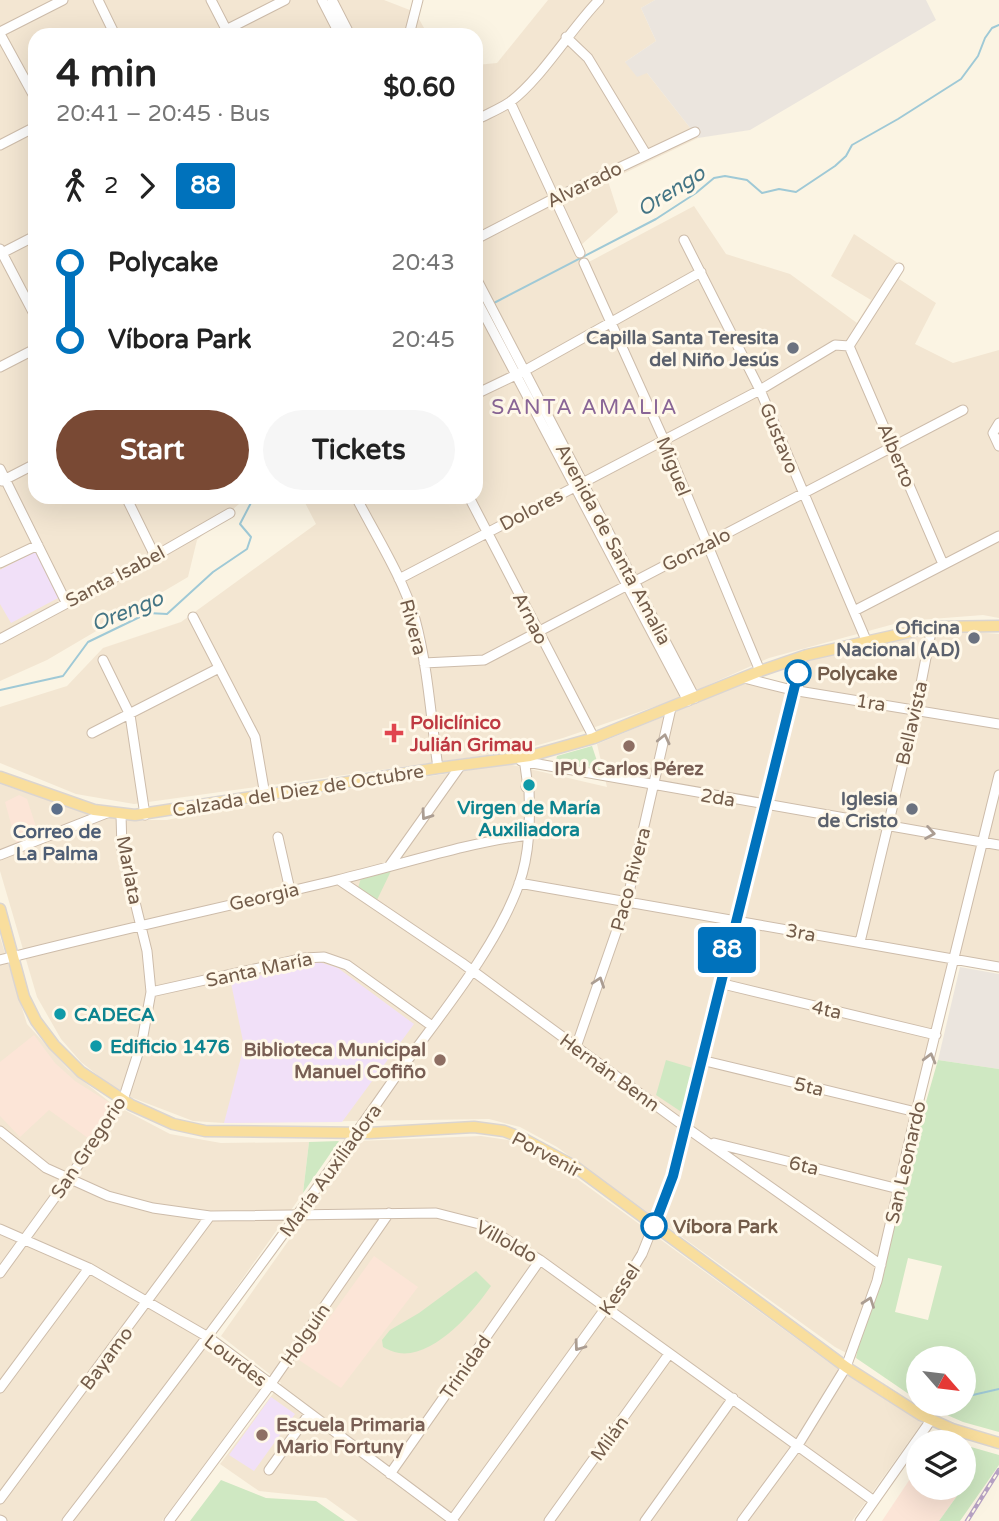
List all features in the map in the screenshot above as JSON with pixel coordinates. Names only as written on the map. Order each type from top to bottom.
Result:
[{"type":"main road","name":"Calzada del Diez de Octubre","points":[[0,777],[79,806],[121,815],[145,815],[438,768],[509,760],[530,761],[803,656],[932,627],[999,626]]},
{"type":"main road","name":"Porvenir","points":[[0,909],[29,1009],[54,1045],[81,1072],[122,1100],[158,1119],[205,1131],[357,1133],[474,1127],[522,1138],[566,1161],[846,1367],[931,1420],[999,1443]]},
{"type":"street","points":[[28,85],[0,33],[63,0]]},
{"type":"street","points":[[98,0],[112,28]]},
{"type":"street","points":[[211,0],[226,28]]},
{"type":"street","points":[[235,28],[285,0]]},
{"type":"street","points":[[322,0],[336,28]]},
{"type":"street","points":[[332,0],[346,28]]},
{"type":"street","points":[[411,28],[418,0]]},
{"type":"street","points":[[483,116],[510,102],[599,0]]},
{"type":"street","points":[[566,37],[588,58],[646,154]]},
{"type":"street","points":[[510,102],[580,253]]},
{"type":"street","points":[[0,145],[28,131]]},
{"type":"street","name":"Alvarado","points":[[483,235],[695,132]]},
{"type":"street","points":[[28,239],[1,252],[28,303]]},
{"type":"street","name":"Gustavo","points":[[684,240],[760,390],[866,640]]},
{"type":"street","name":"Miguel","points":[[584,263],[664,440],[760,671]]},
{"type":"street","points":[[849,345],[899,268]]},
{"type":"street","points":[[483,391],[520,373],[701,272]]},
{"type":"street","name":"Avenida de Santa Amalia","points":[[483,304],[691,699]]},
{"type":"street","name":"Dolores","points":[[399,579],[760,390],[835,345],[849,345]]},
{"type":"street","name":"Alberto","points":[[849,345],[943,564]]},
{"type":"street","points":[[0,368],[28,353]]},
{"type":"street","name":"Gonzalo","points":[[424,663],[484,660],[962,410]]},
{"type":"street","points":[[999,423],[993,433],[999,446]]},
{"type":"street","points":[[0,468],[3,481],[66,602]]},
{"type":"street","points":[[3,481],[28,468]]},
{"type":"street","points":[[129,504],[155,556]]},
{"type":"street","name":"Rivera","points":[[360,504],[399,579],[415,618],[438,768]]},
{"type":"street","name":"Arnao","points":[[473,504],[594,738]]},
{"type":"street","name":"Santa Isabel","points":[[0,639],[230,513]]},
{"type":"street","points":[[854,611],[999,536]]},
{"type":"street","points":[[0,563],[38,545]]},
{"type":"street","points":[[193,617],[258,746],[265,795]]},
{"type":"street","name":"Bellavista","points":[[860,942],[916,709],[932,627]]},
{"type":"street","name":"Kessel","points":[[453,1520],[607,1308],[642,1254],[654,1226],[673,1176],[792,690],[803,656]]},
{"type":"street","points":[[103,660],[130,716],[145,815]]},
{"type":"street","points":[[92,733],[130,716],[219,668]]},
{"type":"street","name":"1ra","points":[[744,678],[792,690],[999,724]]},
{"type":"street","name":"Paco Rivera","points":[[576,1046],[627,901],[671,708]]},
{"type":"street","name":"2da","points":[[530,761],[654,786],[999,845]]},
{"type":"street","name":"María Auxiliadora","points":[[529,790],[533,786],[530,761]]},
{"type":"street","name":"María Auxiliadora","points":[[67,1521],[299,1213],[471,971],[498,927],[519,883],[529,835],[529,790],[526,787],[530,761]]},
{"type":"street","points":[[390,865],[461,765]]},
{"type":"street","name":"San Leonardo","points":[[743,1521],[798,1445],[846,1367],[881,1265],[999,775]]},
{"type":"street","points":[[0,855],[107,813]]},
{"type":"street","name":"Marlata","points":[[121,815],[122,849],[141,925]]},
{"type":"street","name":"Georgia","points":[[0,960],[339,880],[390,865],[529,835]]},
{"type":"street","points":[[278,837],[290,890]]},
{"type":"street","name":"Hernán Benn","points":[[339,880],[471,971],[881,1265]]},
{"type":"street","name":"3ra","points":[[519,883],[999,967]]},
{"type":"street","name":"San Gregorio","points":[[0,1273],[122,1100],[142,1041],[151,992],[148,951],[141,925]]},
{"type":"street","name":"Santa María","points":[[151,992],[304,958],[324,957],[354,970],[432,1026]]},
{"type":"street","name":"4ta","points":[[719,983],[936,1035]]},
{"type":"street","name":"5ta","points":[[701,1060],[916,1112]]},
{"type":"street","name":"Villoldo","points":[[0,1131],[39,1163],[68,1179],[128,1202],[182,1214],[210,1216],[436,1213],[483,1225],[540,1259],[874,1501]]},
{"type":"street","name":"6ta","points":[[708,1142],[900,1189]]},
{"type":"street","name":"Holguín","points":[[169,1521],[270,1385],[389,1213]]},
{"type":"street","name":"Bayamo","points":[[0,1499],[210,1216]]},
{"type":"street","name":"Lourdes","points":[[0,1229],[89,1268],[208,1337],[453,1520]]},
{"type":"street","name":"Trinidad","points":[[390,1474],[540,1259]]},
{"type":"street","points":[[0,1388],[89,1268]]},
{"type":"street","name":"Milán","points":[[549,1521],[669,1354]]},
{"type":"street","points":[[645,1521],[733,1398]]},
{"type":"street","points":[[269,1470],[309,1414]]},
{"type":"street","points":[[860,1521],[931,1420]]},
{"type":"shaded area","points":[[0,0],[384,0],[415,12],[424,28],[28,28],[28,504],[239,504],[197,540],[188,577],[47,660],[0,681]]},
{"type":"shaded area","points":[[548,0],[655,0],[641,8],[656,41],[625,62],[647,73],[698,138],[608,181],[618,212],[580,246],[587,263],[694,206],[726,254],[790,274],[857,323],[871,300],[831,276],[854,234],[904,267],[899,279],[936,303],[915,344],[953,363],[999,350],[999,618],[983,615],[905,621],[769,658],[677,699],[517,751],[134,804],[76,794],[0,763],[0,707],[67,686],[103,648],[181,622],[316,524],[306,504],[483,504],[483,64],[497,63]]},
{"type":"shaded area","points":[[655,0],[926,0],[936,20],[750,130],[698,138],[647,73],[637,77],[625,62],[656,41],[641,8]]},
{"type":"shaded area","points":[[36,551],[60,597],[11,623],[0,604],[0,570]]},
{"type":"shaded area","points":[[945,630],[999,634],[999,971],[957,963],[901,1189],[884,1272],[856,1358],[835,1347],[557,1147],[520,1127],[489,1119],[224,1123],[193,1121],[120,1093],[81,1062],[61,1039],[37,997],[0,871],[0,784],[87,813],[146,820],[167,820],[214,810],[508,764],[607,787],[597,744],[745,683],[796,694],[808,659]]},
{"type":"shaded area","points":[[19,795],[27,799],[39,836],[17,846],[5,802]]},
{"type":"shaded area","points":[[0,937],[27,1024],[68,1069],[111,1103],[170,1134],[221,1143],[309,1142],[303,1193],[200,1339],[262,1387],[162,1521],[0,1521]]},
{"type":"shaded area","points":[[316,961],[338,968],[414,1024],[342,1122],[224,1123],[244,1046],[231,983]]},
{"type":"shaded area","points":[[960,967],[999,974],[999,1069],[938,1060]]},
{"type":"shaded area","points":[[34,1035],[55,1063],[75,1081],[113,1105],[88,1138],[49,1110],[20,1137],[0,1116],[0,1062]]},
{"type":"shaded area","points":[[481,1136],[508,1140],[561,1167],[827,1361],[906,1413],[906,1416],[911,1416],[922,1423],[917,1430],[906,1430],[906,1445],[852,1521],[358,1521],[326,1498],[259,1491],[220,1464],[281,1383],[221,1336],[359,1141]]},
{"type":"shaded area","points":[[374,1256],[418,1287],[341,1388],[299,1360]]},
{"type":"shaded area","name":"Escuela Primaria Mario Fortuny","points":[[271,1397],[295,1414],[254,1471],[229,1455]]},
{"type":"shaded area","points":[[906,1485],[906,1500],[954,1500],[939,1521],[882,1521]]},
{"type":"green space","points":[[592,746],[600,770],[556,760],[557,756]]},
{"type":"green space","points":[[391,871],[377,900],[358,888],[361,878]]},
{"type":"green space","points":[[666,1060],[696,1069],[683,1113],[656,1095]]},
{"type":"green space","points":[[938,1060],[999,1069],[999,1432],[949,1416],[976,1416],[976,1346],[906,1346],[906,1392],[856,1358],[884,1272],[901,1189]],"holes":[[[908,1258],[942,1266],[928,1320],[895,1312]]]},
{"type":"green space","points":[[339,1141],[303,1193],[309,1142]]},
{"type":"green space","points":[[476,1271],[491,1286],[463,1320],[439,1341],[412,1353],[399,1353],[383,1347],[382,1340],[390,1330],[419,1313]]},
{"type":"green space","points":[[976,1448],[999,1455],[999,1465],[976,1498]]},
{"type":"green space","points":[[221,1480],[266,1498],[316,1501],[345,1521],[190,1521]]},
{"type":"green space","points":[[954,1500],[975,1500],[960,1521],[939,1521]]},
{"type":"waterway","name":"Orengo","points":[[492,304],[656,219],[714,178],[725,176],[747,180],[762,193],[779,189],[796,192],[835,166],[846,156],[852,145],[961,79],[978,56],[992,28],[999,25]]},
{"type":"waterway","name":"Orengo","points":[[0,690],[63,676],[88,642],[148,613],[167,614],[213,572],[247,549],[251,537],[240,524],[250,504]]},
{"type":"waterway","points":[[976,1394],[999,1389]]},
{"type":"railway","points":[[967,1521],[999,1470]]},
{"type":"bus line","name":"88","points":[[654,1226],[673,1176],[798,673]]},
{"type":"place","name":"Capilla Santa Teresita del Niño Jesús","points":[[793,348]]},
{"type":"place","name":"Oficina Nacional (AD)","points":[[974,638]]},
{"type":"place","name":"Polycake","points":[[798,673]]},
{"type":"place","name":"Policlínico Julián Grimau","points":[[394,733]]},
{"type":"place","name":"IPU Carlos Pérez","points":[[629,746]]},
{"type":"place","name":"Virgen de María Auxiliadora","points":[[529,785]]},
{"type":"place","name":"Correo de La Palma","points":[[57,809]]},
{"type":"place","name":"Iglesia de Cristo","points":[[912,809]]},
{"type":"place","name":"CADECA","points":[[60,1014]]},
{"type":"place","name":"Edificio 1476","points":[[96,1046]]},
{"type":"place","name":"Biblioteca Municipal Manuel Cofiño","points":[[440,1060]]},
{"type":"place","name":"Víbora Park","points":[[654,1226]]},
{"type":"place","name":"Escuela Primaria Mario Fortuny","points":[[262,1435]]},
{"type":"district","name":"SANTA AMALIA","points":[[585,407]]}]
